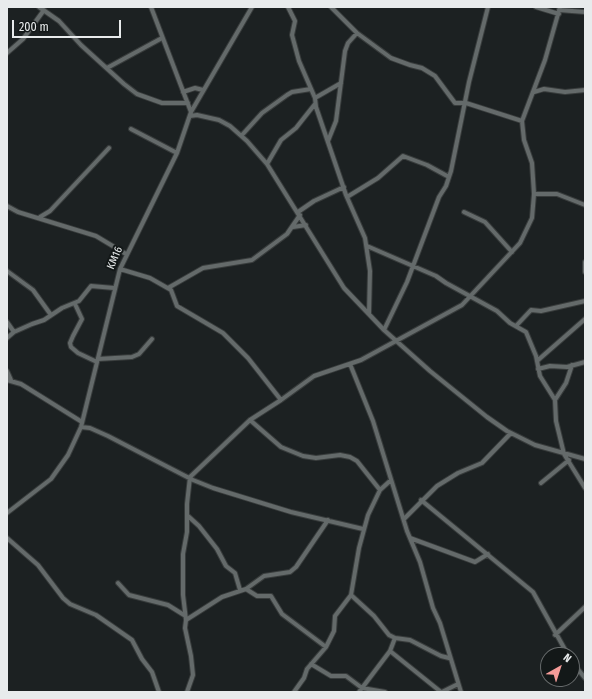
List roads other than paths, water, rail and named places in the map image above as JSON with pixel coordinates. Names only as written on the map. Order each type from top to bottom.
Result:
[{"type":"street","points":[[39,7],[59,21],[81,45],[128,88],[148,99],[162,103],[188,103]]},
{"type":"street","points":[[151,7],[191,114],[219,120],[242,135],[267,164],[299,213],[344,288],[385,332],[487,417],[535,445],[585,459]]},
{"type":"street","name":"KM16","points":[[7,513],[51,479],[68,455],[81,427],[120,268],[177,153],[191,114],[203,90],[252,7]]},
{"type":"street","points":[[288,7],[295,21],[292,38],[315,98],[315,104],[347,197],[356,213],[367,246],[370,271],[369,314]]},
{"type":"street","points":[[331,7],[357,33],[391,58],[422,68],[434,75],[455,103],[466,103],[522,121]]},
{"type":"street","points":[[386,347],[388,338],[385,332],[413,266],[439,197],[450,177],[469,82],[488,7]]},
{"type":"street","points":[[536,7],[585,12]]},
{"type":"street","points":[[7,53],[24,39],[44,10]]},
{"type":"street","points":[[187,692],[194,675],[184,615],[183,554],[187,532],[187,504],[190,477],[250,420],[317,374],[350,364],[386,347],[462,306],[520,243],[532,218],[534,194],[532,163],[524,140],[522,121],[534,92],[559,10]]},
{"type":"street","points":[[328,141],[336,121],[336,109],[346,46],[357,33]]},
{"type":"street","points":[[107,68],[162,38]]},
{"type":"street","points":[[315,98],[341,83]]},
{"type":"street","points":[[183,92],[198,87],[203,90]]},
{"type":"street","points":[[242,135],[262,113],[287,95],[292,92],[311,89]]},
{"type":"street","points":[[534,92],[544,90],[565,92],[585,90]]},
{"type":"street","points":[[267,164],[281,140],[296,128],[315,104]]},
{"type":"street","points":[[131,129],[177,153]]},
{"type":"street","points":[[39,217],[50,211],[109,148]]},
{"type":"street","points":[[347,197],[378,178],[403,156],[427,165],[450,177]]},
{"type":"street","points":[[168,288],[203,268],[252,260],[269,249],[292,227],[299,213],[314,201],[344,187]]},
{"type":"street","points":[[534,194],[557,194],[585,205]]},
{"type":"street","points":[[7,206],[18,212],[39,217],[96,236],[126,254]]},
{"type":"street","points":[[464,212],[485,222],[512,252]]},
{"type":"street","points":[[292,227],[306,225]]},
{"type":"street","points":[[367,246],[431,273],[497,311],[510,323],[526,332],[538,361],[540,376],[555,400],[556,421],[564,454],[585,488]]},
{"type":"street","points":[[585,262],[585,272]]},
{"type":"street","points":[[120,268],[150,278],[168,288],[173,293],[177,306],[213,326],[234,343],[281,400]]},
{"type":"street","points":[[7,271],[33,290],[51,315]]},
{"type":"street","points":[[7,338],[14,332],[44,320],[74,304],[82,298],[91,286],[114,288]]},
{"type":"street","points":[[516,326],[531,310],[541,311],[585,301]]},
{"type":"street","points":[[74,304],[82,319],[70,343],[71,347],[78,353],[97,360],[132,356],[139,354],[152,339]]},
{"type":"street","points":[[538,361],[585,319]]},
{"type":"street","points":[[7,322],[14,332]]},
{"type":"street","points":[[350,364],[373,421],[410,538],[420,562],[433,608],[440,623],[461,692]]},
{"type":"street","points":[[538,369],[550,366],[562,367],[584,364]]},
{"type":"street","points":[[555,400],[566,383],[572,365]]},
{"type":"street","points":[[7,371],[9,380],[29,388],[82,422]]},
{"type":"street","points":[[250,420],[281,447],[303,456],[316,458],[340,455],[350,457],[362,467],[380,490]]},
{"type":"street","points":[[81,427],[90,428],[119,441],[213,488],[275,508],[363,529]]},
{"type":"street","points":[[404,519],[421,500],[437,486],[458,473],[482,463],[511,432]]},
{"type":"street","points":[[541,483],[569,460]]},
{"type":"street","points":[[294,692],[301,683],[311,664],[326,647],[334,631],[335,616],[351,596],[363,529],[380,490],[391,480]]},
{"type":"street","points":[[421,500],[533,592],[563,647]]},
{"type":"street","points":[[188,516],[199,526],[217,549],[226,566],[235,573],[240,590]]},
{"type":"street","points":[[186,620],[222,597],[246,589],[264,576],[290,572],[296,567],[328,520]]},
{"type":"street","points":[[7,538],[49,576],[63,598],[70,604],[96,615],[132,640],[142,659],[152,672],[159,692]]},
{"type":"street","points":[[410,538],[475,562],[488,554]]},
{"type":"street","points":[[118,583],[129,595],[168,605],[184,615]]},
{"type":"street","points":[[246,589],[257,596],[271,596],[282,614],[326,647]]},
{"type":"street","points":[[351,596],[374,616],[389,635],[395,638],[410,640],[441,656],[450,658]]},
{"type":"street","points":[[555,635],[585,607]]},
{"type":"street","points":[[359,692],[390,651],[395,638]]},
{"type":"street","points":[[390,651],[441,692],[458,684]]},
{"type":"street","points":[[311,664],[331,676],[346,676],[362,688],[385,692]]}]
